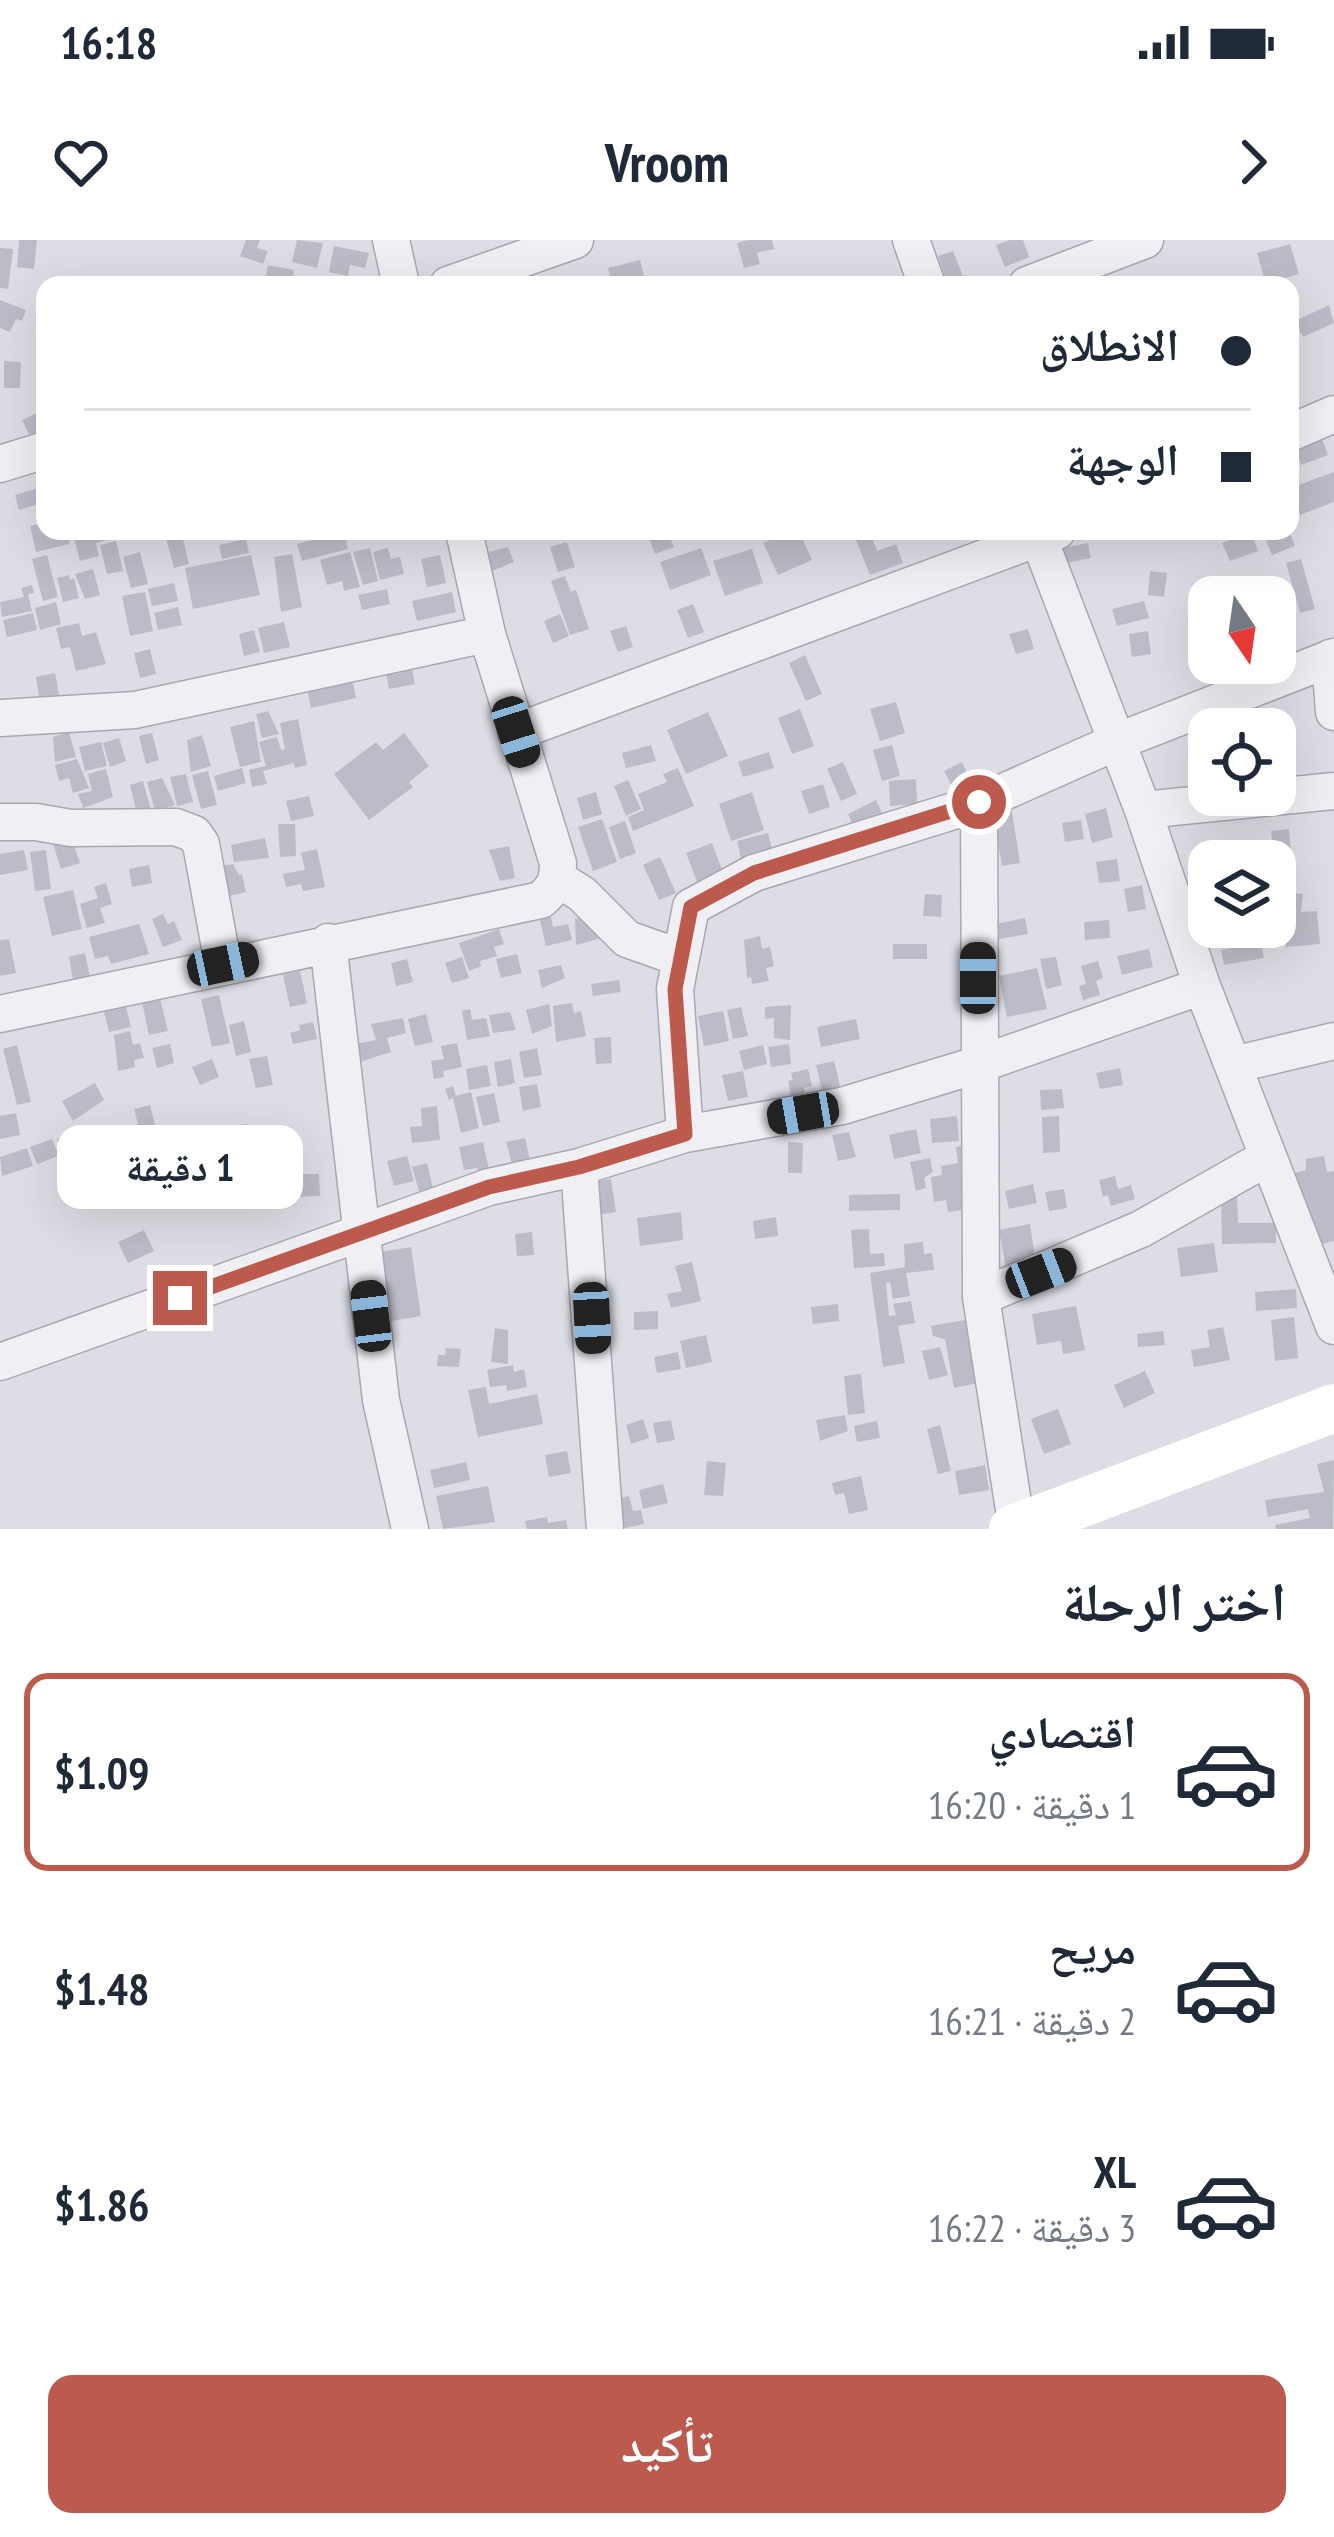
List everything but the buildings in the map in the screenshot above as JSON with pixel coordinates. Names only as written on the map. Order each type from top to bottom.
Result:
[{"type":"street","points":[[391,240],[399,276]]},
{"type":"street","points":[[473,276],[575,240]]},
{"type":"street","points":[[911,240],[924,276]]},
{"type":"street","points":[[1051,276],[1145,240]]},
{"type":"street","points":[[1299,429],[1334,414]]},
{"type":"street","points":[[0,464],[36,453]]},
{"type":"street","points":[[0,1014],[541,900],[558,879],[558,863],[487,634],[466,540]]},
{"type":"street","points":[[516,732],[1025,540]]},
{"type":"street","points":[[1046,540],[1202,986],[1334,1326]]},
{"type":"street","points":[[0,718],[135,710],[487,634]]},
{"type":"street","points":[[685,1134],[675,989],[691,907],[754,873],[979,802],[1116,742],[1332,658],[1334,712]]},
{"type":"street","points":[[1143,810],[1334,791]]},
{"type":"street","points":[[979,802],[981,1297],[1015,1528],[1334,1408]]},
{"type":"street","points":[[0,822],[70,828],[163,826],[194,834],[201,844],[223,964]]},
{"type":"street","points":[[558,879],[582,894],[627,939],[681,958]]},
{"type":"street","points":[[328,942],[381,1400],[410,1529]]},
{"type":"street","points":[[0,1362],[489,1187],[579,1167],[685,1134],[842,1106],[977,1065],[1202,986]]},
{"type":"street","points":[[1233,1066],[1334,1041]]},
{"type":"street","points":[[981,1297],[1141,1228],[1268,1157]]},
{"type":"street","points":[[579,1167],[605,1529]]},
{"type":"route","points":[[180,1298],[489,1187],[579,1167],[685,1134],[675,989],[691,907],[754,873],[979,802]]}]
